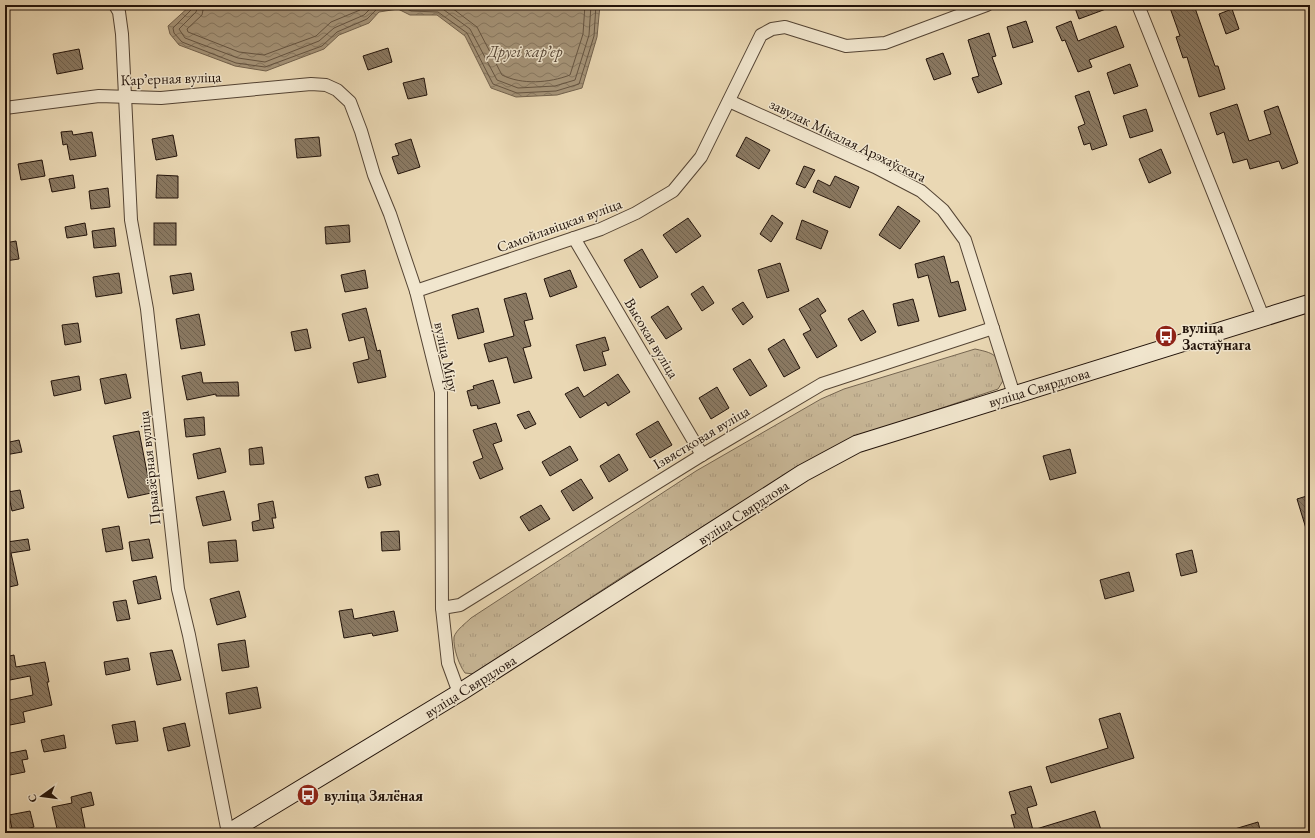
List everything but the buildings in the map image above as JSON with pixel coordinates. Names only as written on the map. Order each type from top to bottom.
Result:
[{"type":"street","name":"Прыазёрная вуліца","points":[[115,5],[119,12],[122,34],[131,220],[147,309],[178,589],[190,635],[228,833]]},
{"type":"street","name":"Самойлавіцкая вуліца","points":[[416,291],[601,229],[636,213],[673,191],[701,157],[761,35],[772,29],[785,27],[846,46],[885,43],[987,5]]},
{"type":"street","points":[[1138,5],[1263,317]]},
{"type":"street","name":"Карʼерная вуліца","points":[[5,108],[99,96],[161,98],[311,84],[326,85],[337,90]]},
{"type":"street","name":"вуліца Міру","points":[[337,90],[350,102],[361,131],[374,175],[390,214],[416,291],[441,392],[442,608],[448,663],[459,693]]},
{"type":"street","name":"завулак Мікалая Арэхаўскага","points":[[729,101],[874,167],[921,191],[943,210],[965,240],[1014,395]]},
{"type":"street","name":"Высокая вуліца","points":[[574,238],[702,454]]},
{"type":"street","name":"вуліца Свярдлова","points":[[228,833],[459,693],[804,473],[856,444],[1310,303]]},
{"type":"street","name":"Ізвястковая вуліца","points":[[442,608],[460,605],[702,454],[822,384],[993,328]]},
{"type":"green space","points":[[975,349],[989,353],[996,357],[1004,379],[998,389],[865,434],[839,445],[625,575],[474,674],[465,673],[463,670],[455,651],[454,637],[459,629],[471,618],[696,471],[821,399],[844,389]]},
{"type":"water","name":"Другі карʼер","points":[[191,5],[600,5],[597,37],[582,88],[557,95],[516,97],[491,88],[465,36],[437,15],[410,15],[398,9],[379,12],[369,23],[339,35],[324,49],[266,71],[235,66],[179,45],[170,34],[168,26]]},
{"type":"place","name":"вуліца Застаўнага","points":[[1166,336]]},
{"type":"place","name":"вуліца Зялёная","points":[[308,795]]}]
